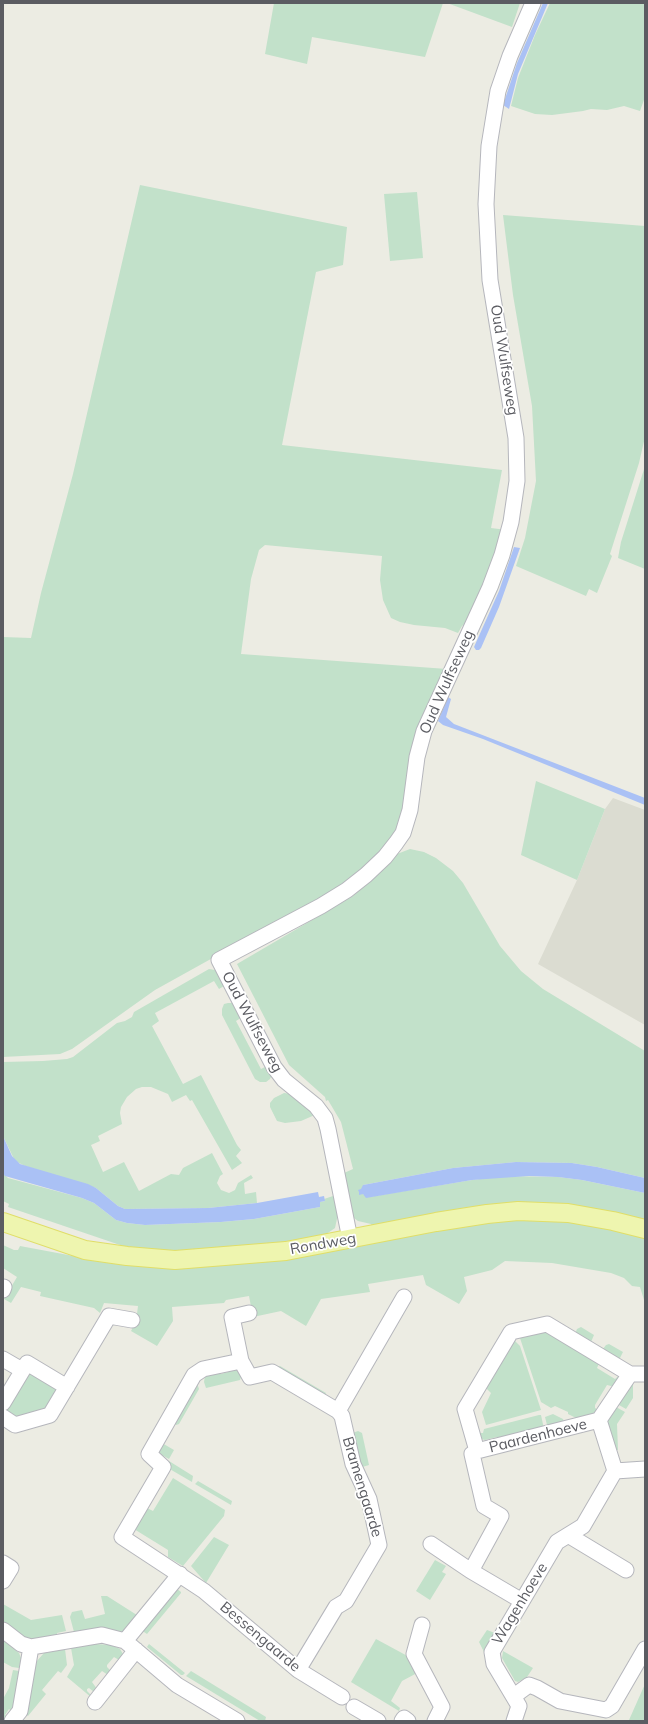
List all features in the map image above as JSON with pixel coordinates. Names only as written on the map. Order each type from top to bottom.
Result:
[{"type":"main road","name":"Rondweg","points":[[3,1222],[85,1250],[127,1256],[175,1260],[286,1251],[436,1222],[518,1211],[568,1213],[645,1229]]},
{"type":"street","name":"Oud Wulfseweg","points":[[350,1239],[325,1118],[316,1106],[284,1080],[274,1067],[219,960],[321,906],[347,890],[385,857],[396,843],[402,833],[410,810],[417,757],[424,731],[490,587],[502,555],[511,522],[517,480],[516,438],[490,280],[486,204],[488,153],[498,91],[510,56],[533,3]]},
{"type":"street","points":[[250,1313],[232,1317],[241,1361],[250,1377],[272,1372],[338,1411],[404,1297]]},
{"type":"street","points":[[3,1417],[15,1425],[50,1415],[109,1316],[132,1320]]},
{"type":"street","name":"Paardenhoeve","points":[[471,1570],[501,1516],[484,1506],[472,1454],[477,1451],[599,1420],[638,1374],[547,1324],[511,1332],[465,1409],[477,1451]]},
{"type":"street","points":[[3,1359],[22,1370]]},
{"type":"street","name":"Bessengaarde","points":[[241,1361],[203,1369],[194,1375],[149,1454],[163,1467],[122,1537],[204,1591],[298,1670],[342,1697]]},
{"type":"street","points":[[4,1398],[27,1363],[67,1387]]},
{"type":"street","name":"Bramengaarde","points":[[298,1670],[336,1607],[346,1601],[379,1545],[369,1499],[353,1464],[342,1416],[338,1411]]},
{"type":"street","name":"Paardenhoeve","points":[[599,1420],[615,1471]]},
{"type":"street","points":[[615,1471],[645,1469]]},
{"type":"street","name":"Wagenhoeve","points":[[514,1721],[519,1706],[494,1664],[492,1652],[557,1542],[583,1526],[615,1471]]},
{"type":"street","points":[[568,1535],[626,1570]]},
{"type":"street","points":[[431,1544],[522,1601]]},
{"type":"street","points":[[3,1563],[11,1568],[3,1581]]},
{"type":"street","points":[[95,1702],[130,1646],[180,1574]]},
{"type":"street","points":[[422,1625],[414,1654],[442,1707],[435,1721]]},
{"type":"street","points":[[3,1630],[21,1644],[31,1647],[102,1635],[130,1646],[178,1685],[237,1721]]},
{"type":"street","points":[[12,1721],[20,1712],[31,1647]]},
{"type":"street","points":[[514,1696],[529,1686],[537,1688],[560,1701],[606,1710],[612,1706],[645,1649]]},
{"type":"street","points":[[354,1707],[378,1721]]},
{"type":"street","points":[[402,1721],[404,1718],[408,1721]]},
{"type":"shaded area","points":[[613,798],[645,810],[645,1025],[538,964],[577,880],[605,809]]},
{"type":"green space","points":[[274,3],[443,3],[425,57],[312,37],[307,64],[265,54]]},
{"type":"green space","points":[[447,3],[520,3],[512,27]]},
{"type":"green space","points":[[550,3],[645,3],[645,97],[640,111],[624,106],[607,110],[591,109],[552,115],[535,114],[511,106],[518,78],[535,35]]},
{"type":"green space","points":[[140,185],[347,227],[343,265],[316,272],[282,445],[502,470],[491,528],[507,530],[473,618],[462,626],[458,633],[445,628],[414,625],[400,622],[391,618],[383,600],[380,580],[382,556],[265,545],[259,550],[251,579],[241,654],[447,669],[404,810],[394,837],[362,875],[155,990],[72,1049],[60,1054],[3,1057],[3,637],[31,638],[41,593],[73,474]]},
{"type":"green space","points":[[417,192],[423,258],[390,261],[384,194]]},
{"type":"green space","points":[[503,215],[645,226],[645,437],[639,463],[610,554],[612,556],[597,593],[589,589],[586,596],[516,566],[525,538],[536,481],[532,406],[513,295]]},
{"type":"green space","points":[[645,466],[645,569],[618,558],[621,542]]},
{"type":"green space","points":[[536,781],[605,809],[577,880],[521,855]]},
{"type":"green space","points":[[410,849],[424,852],[436,858],[453,871],[463,883],[500,946],[521,971],[543,989],[645,1051],[645,1178],[572,1163],[516,1162],[453,1168],[363,1185],[363,1194],[368,1197],[505,1176],[558,1177],[582,1180],[645,1193],[645,1223],[597,1212],[372,1226],[371,1224],[358,1221],[354,1218],[348,1205],[344,1173],[353,1169],[341,1122],[328,1100],[326,1101],[325,1097],[289,1065],[237,964],[353,896],[388,865],[397,854]]},
{"type":"green space","points":[[209,969],[218,972],[225,982],[224,986],[219,989],[214,981],[155,1013],[159,1021],[152,1026],[183,1084],[201,1075],[241,1150],[236,1156],[242,1163],[232,1170],[192,1100],[190,1101],[186,1095],[172,1102],[168,1094],[151,1087],[136,1089],[127,1097],[121,1107],[120,1113],[122,1124],[98,1136],[100,1141],[91,1145],[103,1172],[124,1162],[139,1191],[171,1174],[179,1175],[183,1168],[212,1153],[223,1174],[220,1176],[217,1183],[221,1190],[229,1193],[235,1190],[238,1183],[251,1175],[253,1178],[244,1183],[245,1194],[256,1192],[257,1203],[208,1208],[125,1209],[118,1206],[96,1188],[25,1166],[15,1161],[3,1136],[3,1062],[43,1061],[73,1057],[117,1023],[132,1017],[134,1012]]},
{"type":"green space","points":[[233,1003],[244,1016],[236,1021],[261,1069],[269,1065],[272,1075],[266,1082],[260,1082],[255,1079],[222,1015],[224,1004]]},
{"type":"green space","points":[[284,1093],[292,1094],[317,1114],[301,1121],[285,1123],[277,1121],[270,1107],[270,1103],[274,1098]]},
{"type":"green space","points":[[3,1173],[8,1178],[82,1198],[94,1203],[116,1220],[127,1223],[145,1225],[254,1219],[320,1207],[320,1202],[325,1201],[324,1199],[336,1195],[338,1214],[335,1228],[325,1235],[260,1246],[181,1252],[147,1249],[123,1246],[8,1207],[9,1204],[3,1201]]},
{"type":"green space","points":[[538,1216],[645,1235],[645,1299],[644,1300],[640,1287],[632,1286],[624,1278],[611,1273],[552,1263],[505,1261],[492,1270],[464,1277],[467,1291],[459,1304],[426,1285],[423,1275],[368,1284],[370,1292],[321,1299],[306,1326],[281,1311],[253,1317],[249,1296],[226,1300],[224,1303],[172,1307],[173,1321],[157,1346],[131,1331],[136,1322],[138,1306],[104,1303],[100,1313],[94,1308],[40,1296],[41,1292],[21,1287],[11,1303],[4,1299],[17,1277],[3,1268],[3,1245],[14,1250],[18,1250],[20,1246],[111,1263],[140,1266]]},
{"type":"green space","points":[[581,1327],[594,1335],[591,1342],[575,1334],[577,1329]]},
{"type":"green space","points":[[545,1328],[600,1361],[597,1368],[615,1379],[622,1373],[615,1387],[607,1385],[595,1405],[595,1408],[600,1411],[582,1421],[568,1414],[568,1412],[555,1406],[551,1408],[541,1402],[519,1335]]},
{"type":"green space","points":[[512,1338],[520,1346],[541,1410],[486,1425],[482,1412],[491,1393],[486,1388]]},
{"type":"green space","points":[[609,1344],[623,1352],[619,1360],[603,1349]]},
{"type":"green space","points":[[280,1366],[326,1393],[324,1399],[274,1368]]},
{"type":"green space","points":[[227,1368],[236,1368],[240,1371],[240,1380],[206,1388],[204,1382],[205,1376],[219,1370],[221,1374],[228,1372]]},
{"type":"green space","points":[[30,1371],[58,1389],[51,1407],[17,1420],[5,1414],[4,1407]]},
{"type":"green space","points":[[197,1383],[199,1389],[179,1424],[176,1425],[172,1422]]},
{"type":"green space","points":[[633,1383],[633,1398],[626,1409],[619,1405],[619,1402]]},
{"type":"green space","points":[[616,1407],[625,1412],[617,1424],[618,1450],[616,1450],[607,1423]]},
{"type":"green space","points":[[553,1414],[563,1419],[565,1425],[548,1429],[545,1417]]},
{"type":"green space","points":[[541,1415],[544,1429],[498,1441],[497,1437],[485,1440],[481,1439],[479,1433],[483,1433],[484,1429]]},
{"type":"green space","points":[[358,1431],[362,1433],[369,1465],[359,1468],[350,1434]]},
{"type":"green space","points":[[162,1443],[174,1450],[169,1459],[158,1453],[157,1446]]},
{"type":"green space","points":[[169,1461],[193,1476],[192,1482],[168,1468],[167,1464]]},
{"type":"green space","points":[[173,1478],[225,1510],[224,1516],[183,1566],[168,1557],[168,1550],[134,1529],[147,1508],[153,1511]]},
{"type":"green space","points":[[198,1481],[232,1501],[231,1505],[195,1484]]},
{"type":"green space","points":[[214,1537],[229,1545],[206,1583],[191,1566]]},
{"type":"green space","points":[[435,1560],[446,1566],[442,1572],[446,1574],[430,1600],[416,1591]]},
{"type":"green space","points":[[176,1588],[181,1593],[147,1634],[141,1630]]},
{"type":"green space","points":[[101,1596],[107,1596],[140,1617],[124,1633],[74,1632],[70,1617],[72,1612],[82,1610],[85,1619],[105,1614]]},
{"type":"green space","points":[[3,1604],[31,1620],[62,1615],[66,1631],[57,1633],[57,1636],[31,1641],[24,1638],[3,1622]]},
{"type":"green space","points":[[487,1630],[495,1633],[486,1656],[479,1642]]},
{"type":"green space","points":[[376,1639],[413,1659],[419,1672],[402,1681],[391,1701],[400,1708],[399,1711],[351,1682]]},
{"type":"green space","points":[[3,1640],[19,1653],[21,1658],[19,1668],[12,1667],[3,1662]]},
{"type":"green space","points":[[96,1644],[111,1645],[120,1649],[123,1654],[119,1660],[114,1657],[107,1665],[112,1672],[108,1675],[102,1671],[92,1682],[97,1689],[94,1692],[89,1688],[87,1689],[92,1698],[67,1677],[74,1665],[71,1648]]},
{"type":"green space","points":[[149,1644],[185,1673],[181,1675],[147,1647]]},
{"type":"green space","points":[[65,1649],[67,1665],[61,1673],[58,1671],[42,1690],[46,1694],[28,1716],[26,1714],[36,1662],[44,1653]]},
{"type":"green space","points":[[503,1651],[533,1668],[527,1677],[518,1682],[515,1681],[502,1658]]},
{"type":"green space","points":[[13,1670],[19,1672],[13,1707],[11,1711],[9,1709],[3,1720],[3,1699],[9,1688]]},
{"type":"green space","points":[[191,1671],[266,1717],[265,1721],[260,1721],[186,1676]]},
{"type":"green space","points":[[645,1684],[645,1721],[624,1721],[629,1720]]},
{"type":"water","points":[[543,3],[548,3],[518,74],[509,109],[503,105],[517,63]]},
{"type":"water","points":[[514,547],[520,548],[499,607],[481,648],[476,650],[474,647],[499,591]]},
{"type":"water","points":[[448,697],[451,699],[446,717],[454,724],[645,798],[645,805],[483,739],[443,725],[438,721]]},
{"type":"water","points":[[3,1136],[12,1156],[20,1164],[88,1184],[96,1188],[118,1206],[125,1209],[208,1208],[257,1203],[318,1192],[319,1197],[324,1196],[325,1201],[320,1202],[320,1207],[254,1219],[145,1225],[127,1223],[116,1220],[94,1203],[82,1198],[5,1176],[3,1173]]},
{"type":"water","points":[[516,1162],[572,1163],[645,1178],[645,1193],[582,1180],[529,1176],[472,1180],[366,1198],[363,1194],[359,1195],[358,1190],[361,1189],[363,1185],[453,1168]]}]
